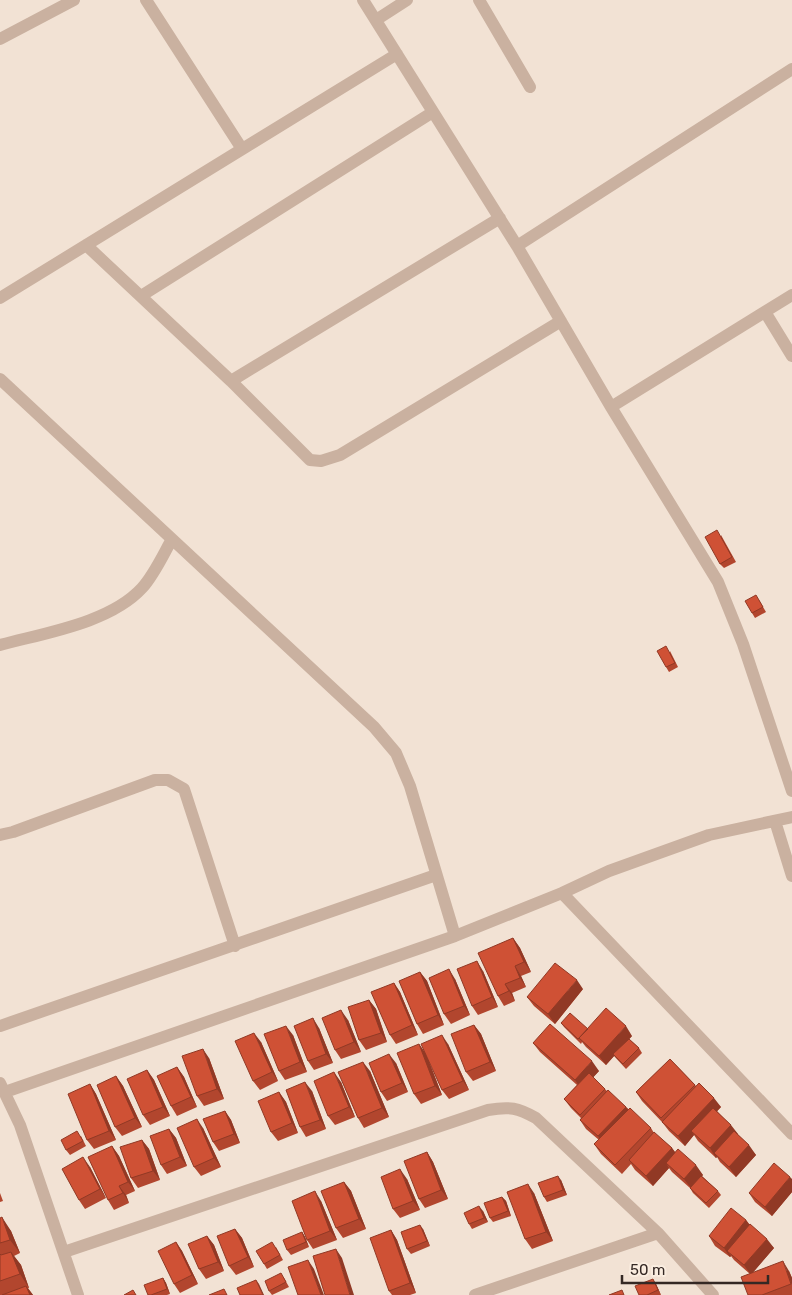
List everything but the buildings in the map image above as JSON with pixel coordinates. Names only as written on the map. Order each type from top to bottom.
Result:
[{"type":"street","points":[[0,39],[74,0]]},
{"type":"street","points":[[146,0],[242,149]]},
{"type":"street","points":[[363,0],[500,218],[611,407],[718,582],[743,644],[792,791]]},
{"type":"street","points":[[376,20],[407,0]]},
{"type":"street","points":[[479,0],[530,87]]},
{"type":"street","points":[[0,298],[397,54]]},
{"type":"street","points":[[517,246],[792,69]]},
{"type":"street","points":[[141,296],[433,112]]},
{"type":"street","points":[[232,381],[500,218]]},
{"type":"street","points":[[86,245],[232,381],[310,460],[321,461],[340,455],[561,321]]},
{"type":"street","points":[[611,407],[792,295]]},
{"type":"street","points":[[765,312],[792,356]]},
{"type":"street","points":[[0,379],[374,727],[396,753],[410,786],[455,936]]},
{"type":"street","points":[[0,646],[94,618],[125,602],[143,588],[172,539]]},
{"type":"street","points":[[0,835],[155,780],[168,780],[184,789],[234,946]]},
{"type":"street","points":[[78,1295],[20,1125],[2,1087],[455,936],[609,872],[709,835],[792,817]]},
{"type":"street","points":[[775,822],[792,876]]},
{"type":"street","points":[[0,1026],[436,875]]},
{"type":"street","points":[[562,893],[792,1134]]},
{"type":"street","points":[[64,1252],[479,1113],[502,1107],[518,1108],[536,1118],[658,1233],[712,1295]]},
{"type":"street","points":[[475,1295],[658,1233]]}]
